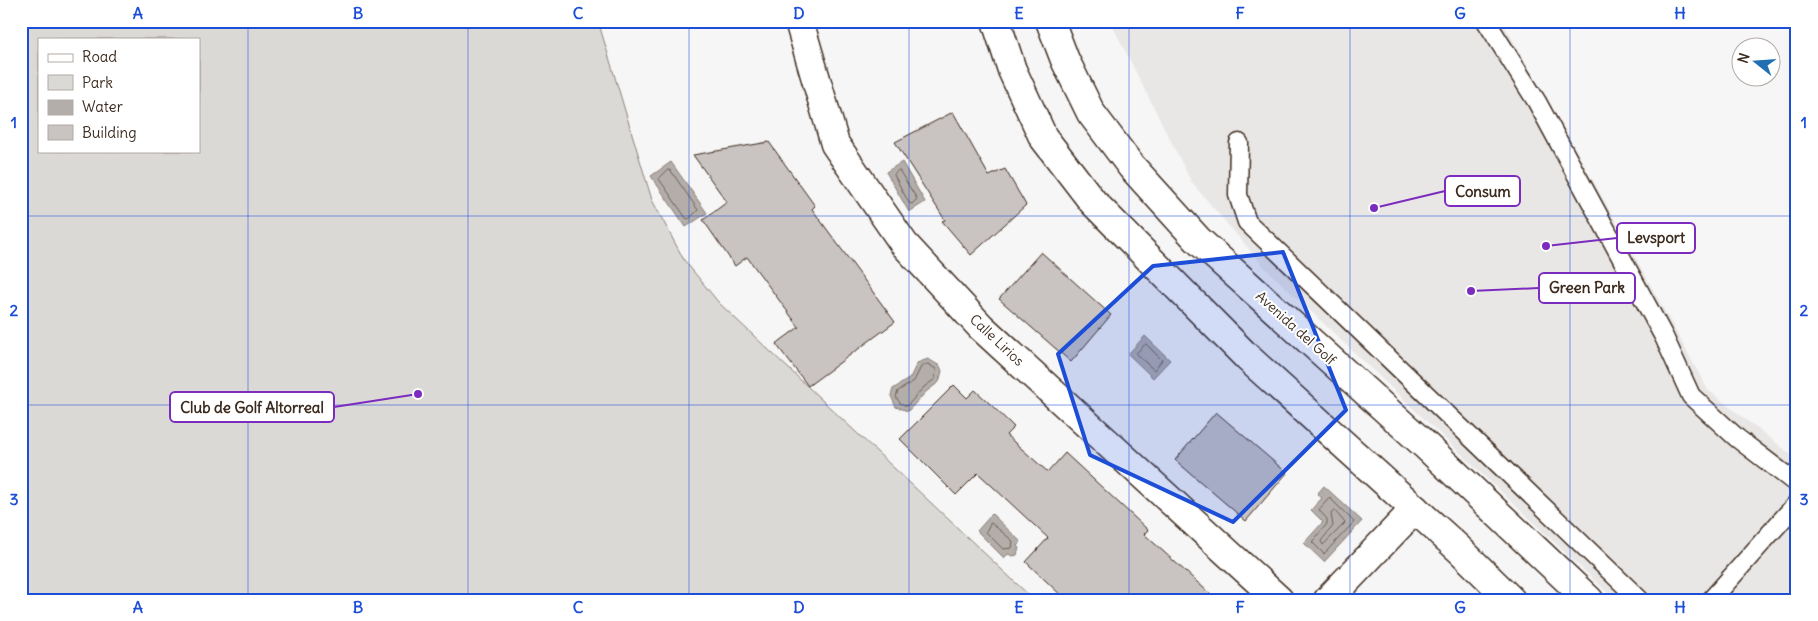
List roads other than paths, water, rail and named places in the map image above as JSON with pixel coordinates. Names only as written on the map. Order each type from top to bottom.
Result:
[{"type":"street","name":"Calle Lirios","points":[[799,21],[836,144],[904,244],[982,327],[1279,600]]},
{"type":"street","points":[[996,21],[1012,70],[1044,137],[1093,202],[1248,358],[1415,509],[1511,600]]},
{"type":"street","name":"Avenida del Golf","points":[[1050,21],[1065,60],[1091,113],[1131,166],[1198,240],[1418,439],[1589,600]]},
{"type":"street","points":[[1328,600],[1415,509]]},
{"type":"lane","points":[[1486,21],[1537,102],[1616,246],[1664,337],[1691,396],[1737,438],[1797,484]]},
{"type":"lane","points":[[1239,143],[1238,195],[1247,222],[1640,600]]},
{"type":"lane","points":[[1711,600],[1797,503]]},
{"type":"water","points":[[671,162],[707,213],[686,227],[651,176]]},
{"type":"water","points":[[902,162],[925,202],[909,212],[886,172]]},
{"type":"water","points":[[1145,336],[1170,360],[1153,378],[1128,354]]},
{"type":"water","points":[[928,359],[940,366],[942,371],[939,382],[927,391],[908,411],[896,407],[891,396],[893,389],[910,378],[917,363]]},
{"type":"water","points":[[1324,486],[1362,521],[1324,562],[1304,543],[1323,522],[1311,510],[1322,498],[1317,494]]},
{"type":"water","points":[[992,514],[1021,542],[1017,546],[1019,548],[1017,555],[1008,554],[1004,558],[977,531]]},
{"type":"place","name":"Consum","points":[[1374,208]]},
{"type":"place","name":"Levsport","points":[[1546,246]]},
{"type":"place","name":"Green Park","points":[[1471,291]]},
{"type":"place","name":"Club de Golf Altorreal","points":[[418,394]]}]
